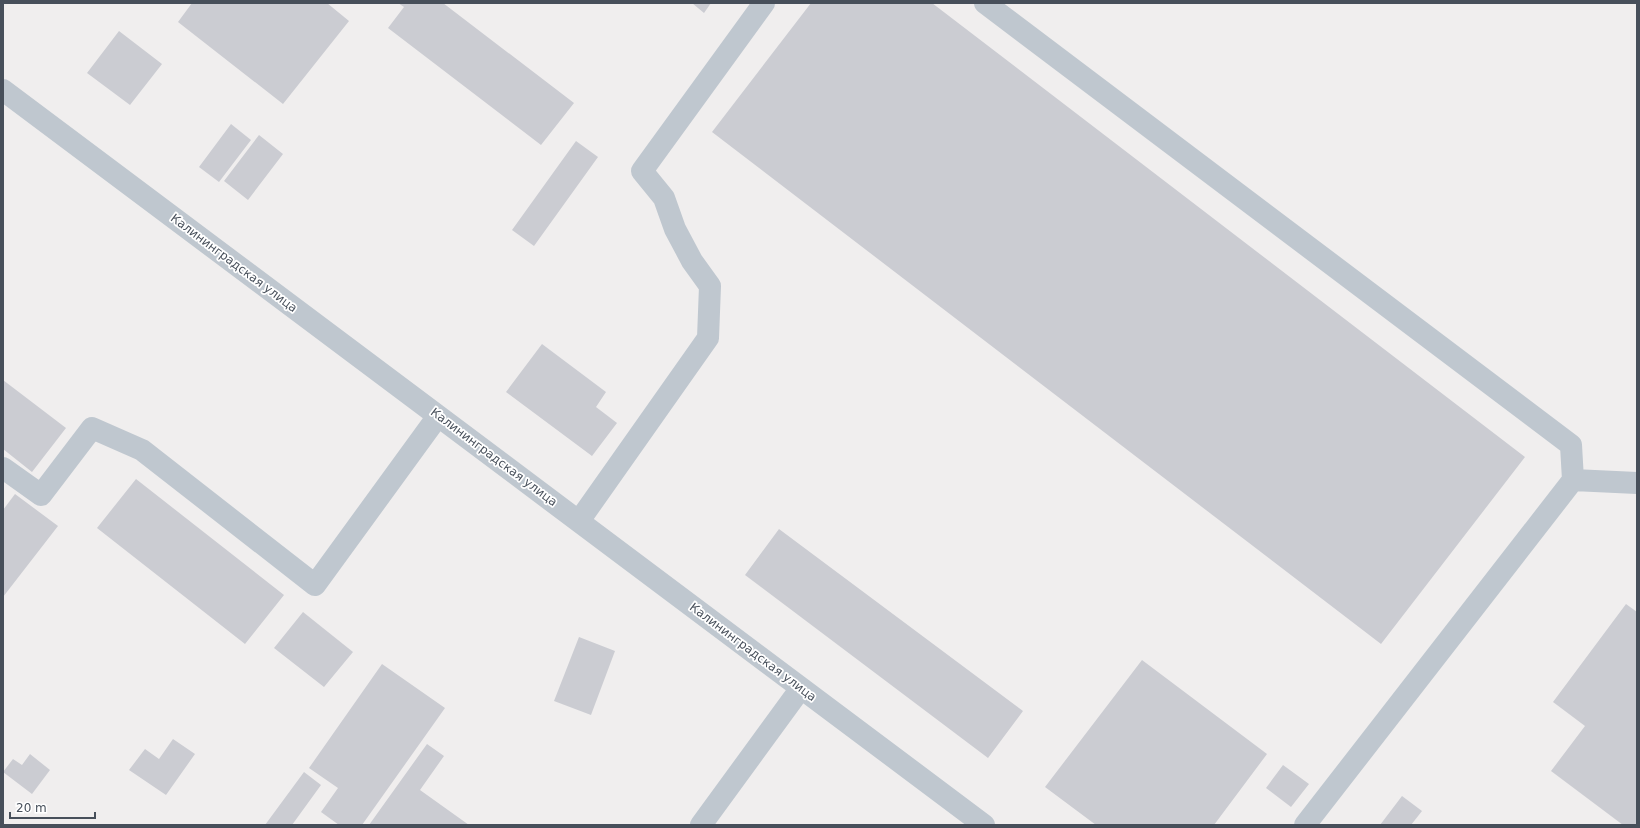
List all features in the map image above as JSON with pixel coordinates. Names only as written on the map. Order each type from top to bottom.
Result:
[{"type":"street","points":[[579,521],[708,338],[710,286],[692,261],[675,229],[664,198],[642,171],[764,3]]},
{"type":"street","points":[[985,3],[1571,445],[1573,480],[1305,825]]},
{"type":"street","name":"Калининградская улица","points":[[3,90],[984,825]]},
{"type":"street","points":[[3,468],[41,495],[92,428],[142,450],[315,585],[438,416]]},
{"type":"street","points":[[1573,480],[1637,483]]},
{"type":"street","points":[[701,825],[801,688]]},
{"type":"building","points":[[192,3],[327,3],[349,21],[283,104],[178,22]]},
{"type":"building","points":[[398,3],[443,3],[574,103],[541,145],[388,28],[404,7]]},
{"type":"building","points":[[692,3],[711,3],[704,13]]},
{"type":"building","points":[[811,3],[932,3],[1525,457],[1381,644],[712,132]]},
{"type":"building","points":[[119,31],[162,64],[130,105],[87,73]]},
{"type":"building","points":[[231,124],[251,140],[219,182],[199,167]]},
{"type":"building","points":[[259,135],[283,154],[248,200],[224,181]]},
{"type":"building","points":[[576,141],[598,157],[534,246],[512,230]]},
{"type":"building","points":[[542,344],[606,392],[596,407],[617,423],[592,456],[506,392]]},
{"type":"building","points":[[3,380],[66,428],[32,472],[3,449]]},
{"type":"building","points":[[136,479],[284,595],[245,644],[97,528]]},
{"type":"building","points":[[15,494],[58,526],[3,597],[3,510]]},
{"type":"building","points":[[779,529],[1023,711],[988,758],[745,575]]},
{"type":"building","points":[[1626,604],[1637,612],[1637,825],[1623,825],[1551,771],[1585,726],[1553,702]]},
{"type":"building","points":[[303,612],[353,652],[324,687],[274,648]]},
{"type":"building","points":[[579,637],[615,651],[591,715],[554,701]]},
{"type":"building","points":[[1142,660],[1267,754],[1214,825],[1096,825],[1045,787]]},
{"type":"building","points":[[382,664],[445,708],[362,825],[339,825],[321,812],[338,788],[309,768]]},
{"type":"building","points":[[173,739],[195,754],[166,795],[129,770],[145,749],[159,759]]},
{"type":"building","points":[[427,744],[444,756],[420,790],[469,825],[369,825]]},
{"type":"building","points":[[30,754],[50,770],[32,794],[3,772],[13,759],[22,765]]},
{"type":"building","points":[[1283,765],[1309,784],[1291,807],[1266,788]]},
{"type":"building","points":[[304,772],[321,785],[292,825],[265,825]]},
{"type":"building","points":[[1402,796],[1422,811],[1411,825],[1380,825]]}]
